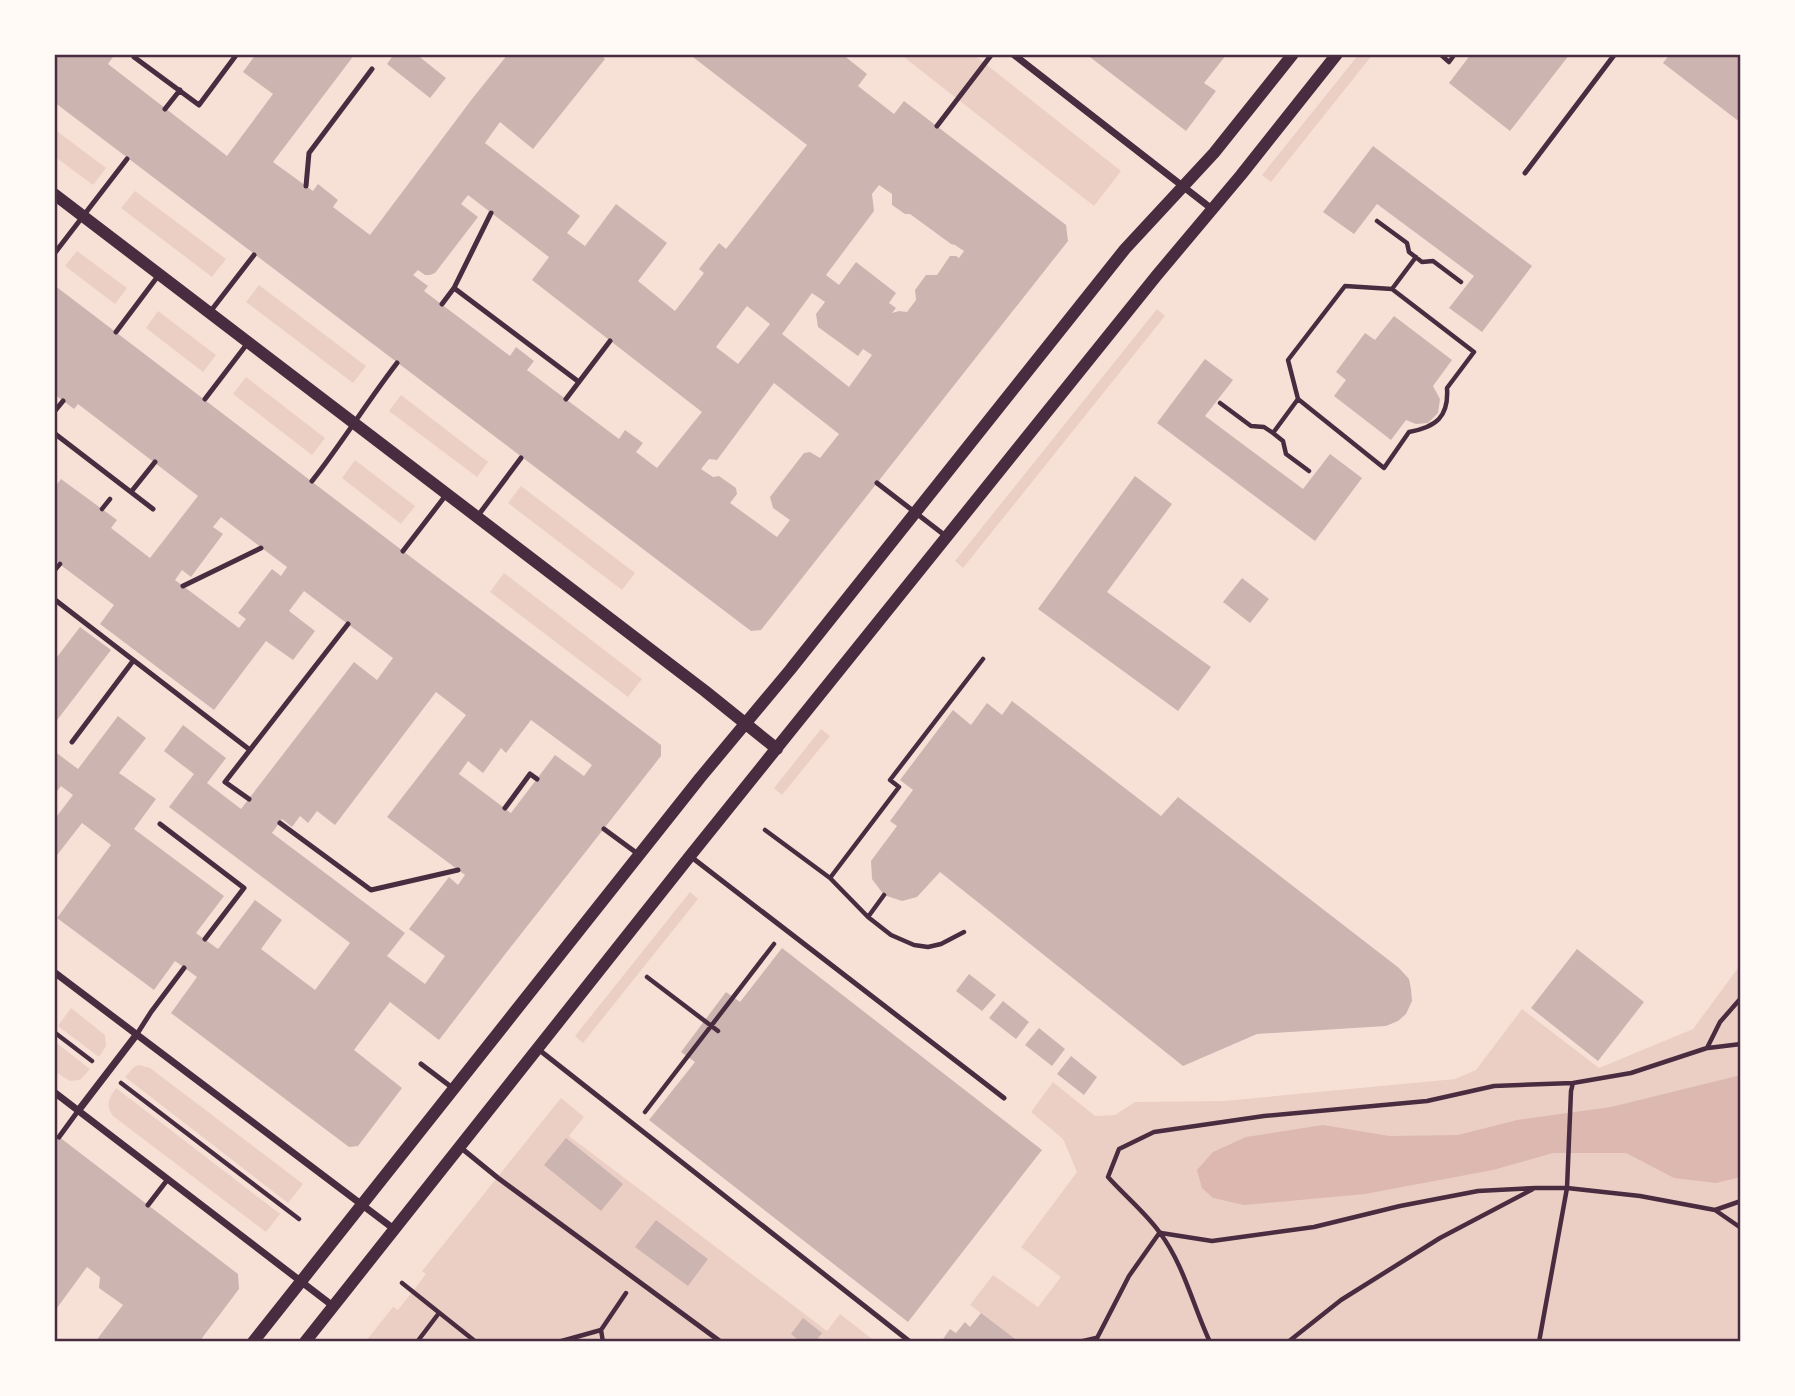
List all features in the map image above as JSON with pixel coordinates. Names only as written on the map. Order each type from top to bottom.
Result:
[{"type":"street","points":[[1013,54],[1212,209]]},
{"type":"street","points":[[253,1342],[1125,249],[1214,153],[1293,54]]},
{"type":"street","points":[[305,1342],[690,856],[1337,54]]},
{"type":"street","points":[[54,194],[777,749]]},
{"type":"street","points":[[54,972],[394,1229]]},
{"type":"street","points":[[78,1111],[137,1034]]},
{"type":"street","points":[[54,1092],[333,1306]]},
{"type":"lane","points":[[136,54],[134,57],[199,105],[237,54]]},
{"type":"lane","points":[[937,126],[992,54]]},
{"type":"lane","points":[[1525,173],[1615,54]]},
{"type":"lane","points":[[306,186],[309,153],[372,69]]},
{"type":"lane","points":[[165,109],[180,90]]},
{"type":"lane","points":[[54,254],[127,159]]},
{"type":"lane","points":[[442,304],[454,288],[491,213]]},
{"type":"lane","points":[[210,313],[254,255]]},
{"type":"lane","points":[[116,332],[160,274]]},
{"type":"lane","points":[[454,288],[579,382]]},
{"type":"lane","points":[[566,399],[610,341]]},
{"type":"lane","points":[[205,399],[249,342]]},
{"type":"lane","points":[[312,481],[397,363]]},
{"type":"lane","points":[[54,412],[63,401]]},
{"type":"lane","points":[[54,433],[153,509]]},
{"type":"lane","points":[[477,517],[521,458]]},
{"type":"lane","points":[[131,492],[155,463]]},
{"type":"lane","points":[[877,483],[947,537]]},
{"type":"lane","points":[[403,551],[447,494]]},
{"type":"lane","points":[[183,586],[261,548]]},
{"type":"lane","points":[[54,599],[250,750]]},
{"type":"lane","points":[[249,799],[225,782],[348,624]]},
{"type":"lane","points":[[72,742],[131,658],[133,649]]},
{"type":"lane","points":[[505,808],[530,774],[537,779]]},
{"type":"lane","points":[[280,823],[371,890],[458,870]]},
{"type":"lane","points":[[160,824],[244,888],[205,939]]},
{"type":"lane","points":[[604,829],[639,855]]},
{"type":"lane","points":[[690,856],[1004,1098]]},
{"type":"lane","points":[[137,1034],[184,968]]},
{"type":"lane","points":[[538,1049],[909,1341]]},
{"type":"lane","points":[[421,1064],[454,1089]]},
{"type":"lane","points":[[59,1137],[78,1111]]},
{"type":"lane","points":[[459,1147],[721,1342]]},
{"type":"lane","points":[[148,1205],[167,1179]]},
{"type":"path","points":[[1440,54],[1449,62],[1455,54]]},
{"type":"path","points":[[1377,221],[1407,243],[1409,251],[1422,262],[1433,261],[1461,282]]},
{"type":"path","points":[[1392,289],[1416,257]]},
{"type":"path","points":[[1345,286],[1392,289],[1474,352],[1447,388],[1446,408],[1437,422],[1430,427],[1409,432],[1384,468],[1298,400],[1288,360],[1345,286]]},
{"type":"path","points":[[1273,433],[1298,400]]},
{"type":"path","points":[[1220,403],[1251,426],[1264,426],[1283,441],[1286,454],[1309,471]]},
{"type":"path","points":[[54,571],[60,564]]},
{"type":"path","points":[[830,878],[899,787],[890,780],[983,659]]},
{"type":"path","points":[[765,830],[830,878],[868,917],[891,935],[914,945],[928,947],[941,944],[964,932]]},
{"type":"path","points":[[868,917],[884,895]]},
{"type":"path","points":[[634,1126],[785,929]]},
{"type":"path","points":[[648,977],[718,1031]]},
{"type":"path","points":[[1707,1048],[1720,1022],[1741,998]]},
{"type":"path","points":[[54,1032],[94,1063]]},
{"type":"path","points":[[1210,1342],[1179,1266],[1160,1233],[1108,1177],[1119,1149],[1154,1132],[1264,1116],[1427,1101],[1494,1086],[1573,1083],[1631,1073],[1707,1048],[1741,1044]]},
{"type":"path","points":[[120,1083],[299,1219]]},
{"type":"path","points":[[1539,1342],[1567,1188],[1573,1083]]},
{"type":"path","points":[[1160,1233],[1212,1241],[1314,1227],[1399,1206],[1478,1191],[1536,1188],[1567,1188],[1640,1196],[1715,1210],[1741,1228]]},
{"type":"path","points":[[1288,1342],[1341,1300],[1440,1238],[1536,1188]]},
{"type":"path","points":[[1715,1210],[1741,1201]]},
{"type":"path","points":[[1079,1342],[1096,1340],[1129,1276],[1160,1233]]},
{"type":"path","points":[[402,1283],[476,1342]]},
{"type":"path","points":[[558,1342],[601,1330],[626,1292]]},
{"type":"path","points":[[417,1342],[439,1313]]},
{"type":"path","points":[[601,1330],[603,1342]]},
{"type":"shaded area","points":[[900,54],[973,54],[1121,171],[1094,206]]},
{"type":"shaded area","points":[[1359,54],[1373,54],[1271,182],[1262,175]]},
{"type":"shaded area","points":[[54,129],[106,168],[93,185],[54,156]]},
{"type":"shaded area","points":[[135,191],[226,259],[212,277],[121,208]]},
{"type":"shaded area","points":[[77,251],[127,288],[115,304],[65,266]]},
{"type":"shaded area","points":[[259,285],[366,366],[353,383],[246,302]]},
{"type":"shaded area","points":[[1157,309],[1165,316],[963,568],[955,561]]},
{"type":"shaded area","points":[[158,311],[216,355],[203,372],[146,328]]},
{"type":"shaded area","points":[[246,377],[325,438],[312,455],[233,394]]},
{"type":"shaded area","points":[[401,395],[488,462],[477,477],[389,411]]},
{"type":"shaded area","points":[[355,460],[415,506],[401,524],[342,478]]},
{"type":"shaded area","points":[[521,486],[635,573],[622,590],[508,503]]},
{"type":"shaded area","points":[[504,573],[642,679],[628,697],[490,592]]},
{"type":"shaded area","points":[[821,729],[830,736],[782,795],[774,788]]},
{"type":"shaded area","points":[[690,892],[698,899],[583,1043],[575,1036]]},
{"type":"shaded area","points":[[1741,964],[1741,1342],[988,1342],[999,1327],[970,1305],[993,1275],[1038,1307],[1061,1277],[1021,1247],[1077,1172],[1063,1139],[1031,1112],[1053,1082],[1095,1116],[1115,1115],[1135,1102],[1224,1101],[1455,1079],[1476,1070],[1522,1009],[1599,1068],[1693,1029]]},
{"type":"shaded area","points":[[71,1008],[105,1035],[106,1046],[99,1057],[58,1026]]},
{"type":"shaded area","points":[[54,1041],[90,1069],[80,1080],[70,1081],[54,1071]]},
{"type":"shaded area","points":[[139,1065],[150,1068],[303,1184],[288,1203],[125,1077]]},
{"type":"shaded area","points":[[1741,1075],[1741,1177],[1716,1183],[1674,1178],[1626,1153],[1553,1153],[1493,1170],[1365,1194],[1244,1205],[1213,1198],[1202,1188],[1197,1170],[1213,1152],[1246,1137],[1323,1125],[1389,1136],[1458,1135],[1517,1120],[1611,1107]]},
{"type":"shaded area","points":[[116,1088],[280,1214],[266,1232],[113,1116],[109,1102]]},
{"type":"shaded area","points":[[561,1098],[584,1117],[569,1136],[827,1331],[840,1314],[876,1342],[365,1342],[393,1307],[398,1310],[426,1274],[422,1271]]},
{"type":"building","points":[[54,54],[115,54],[108,64],[227,156],[273,94],[243,72],[256,54],[355,54],[273,162],[313,191],[318,184],[338,200],[333,207],[370,235],[508,54],[600,54],[605,59],[533,149],[500,122],[485,143],[580,216],[567,233],[585,246],[616,204],[667,243],[638,281],[675,311],[704,273],[699,269],[719,243],[726,249],[807,145],[689,54],[842,54],[867,74],[858,86],[894,114],[904,101],[1066,225],[1068,241],[761,630],[751,631],[54,102]],"holes":[[[879,185],[892,194],[892,205],[905,214],[910,214],[964,251],[959,258],[950,256],[937,275],[926,275],[915,290],[916,300],[907,312],[892,313],[896,308],[889,303],[896,293],[856,262],[839,285],[826,275],[874,211],[872,194]],[[468,195],[549,257],[532,280],[702,412],[657,468],[636,452],[643,443],[625,430],[619,439],[527,370],[534,361],[516,347],[510,356],[424,291],[428,286],[413,275],[418,270],[425,275],[435,273],[478,217],[461,204]],[[812,293],[825,302],[816,314],[818,327],[858,356],[863,349],[872,355],[849,387],[782,334]],[[747,306],[770,324],[738,364],[716,347]],[[774,383],[839,434],[820,458],[810,452],[804,453],[770,497],[773,508],[790,520],[777,537],[730,503],[737,494],[736,488],[719,476],[713,477],[701,469],[709,459],[717,460]]]},
{"type":"building","points":[[394,54],[416,54],[446,78],[430,98],[387,64]]},
{"type":"building","points":[[1086,54],[1227,54],[1204,83],[1216,91],[1186,131]]},
{"type":"building","points":[[1471,54],[1570,54],[1510,131],[1449,83]]},
{"type":"building","points":[[1670,54],[1741,54],[1741,123],[1663,63]]},
{"type":"building","points":[[1373,146],[1532,266],[1482,332],[1449,308],[1474,276],[1377,204],[1354,234],[1323,212]]},
{"type":"building","points":[[54,285],[661,745],[661,756],[439,1040],[390,1002],[354,1050],[402,1088],[358,1146],[349,1147],[171,1013],[197,977],[175,961],[154,990],[57,918],[111,845],[82,823],[54,859],[54,820],[73,795],[61,786],[54,795],[54,751],[78,769],[118,716],[146,738],[119,773],[156,799],[134,829],[224,896],[196,933],[218,949],[255,900],[282,920],[261,949],[315,990],[350,943],[169,807],[194,774],[164,751],[183,725],[226,758],[207,783],[241,809],[354,662],[377,680],[393,658],[304,591],[289,611],[315,631],[293,660],[266,641],[214,710],[100,624],[114,605],[54,560],[54,488],[61,479],[117,520],[111,528],[150,558],[198,496],[78,404],[74,409],[54,394]],"holes":[[[221,517],[287,567],[281,576],[272,569],[238,613],[246,619],[239,628],[175,580],[182,570],[191,577],[223,534],[213,527]],[[436,692],[466,715],[387,817],[465,875],[458,885],[449,877],[409,929],[445,956],[425,984],[387,956],[405,933],[272,833],[282,819],[292,827],[300,816],[308,823],[317,811],[335,825]],[[531,720],[592,765],[584,776],[555,755],[511,813],[459,774],[468,761],[483,773],[501,748],[506,753]]]},
{"type":"building","points":[[1394,316],[1452,360],[1433,386],[1440,399],[1438,413],[1428,423],[1416,424],[1406,420],[1391,440],[1334,396],[1346,380],[1336,372],[1365,333],[1375,340]]},
{"type":"building","points":[[1205,359],[1233,380],[1205,416],[1303,489],[1330,454],[1362,478],[1315,541],[1157,423]]},
{"type":"building","points":[[1135,476],[1172,504],[1107,592],[1211,667],[1178,711],[1038,609]]},
{"type":"building","points":[[1242,578],[1269,599],[1250,623],[1223,602]]},
{"type":"building","points":[[80,627],[111,650],[54,724],[54,661]]},
{"type":"building","points":[[1012,701],[1161,816],[1178,797],[1399,968],[1409,979],[1411,989],[1412,1001],[1406,1014],[1386,1026],[1257,1034],[1183,1066],[940,872],[917,897],[902,901],[884,895],[872,879],[871,861],[897,826],[890,821],[913,790],[900,780],[953,710],[971,725],[987,703],[1002,715]]},
{"type":"building","points":[[782,948],[1042,1150],[908,1322],[649,1120],[695,1062],[681,1052],[726,992],[740,1002]]},
{"type":"building","points":[[1577,949],[1644,1002],[1598,1061],[1531,1008]]},
{"type":"building","points":[[969,974],[996,995],[982,1011],[956,991]]},
{"type":"building","points":[[1003,1001],[1029,1022],[1016,1039],[989,1018]]},
{"type":"building","points":[[1039,1028],[1065,1049],[1052,1066],[1025,1045]]},
{"type":"building","points":[[1071,1056],[1097,1077],[1084,1095],[1057,1074]]},
{"type":"building","points":[[54,1133],[238,1274],[239,1289],[199,1342],[95,1342],[123,1305],[99,1288],[100,1277],[87,1267],[54,1312]]},
{"type":"building","points":[[566,1138],[623,1184],[601,1211],[544,1165]]},
{"type":"building","points":[[656,1220],[708,1259],[688,1286],[635,1247]]},
{"type":"building","points":[[981,1313],[1019,1342],[941,1342],[950,1329],[956,1333],[965,1322],[970,1327]]},
{"type":"building","points":[[803,1318],[822,1333],[815,1342],[801,1342],[791,1334]]}]
